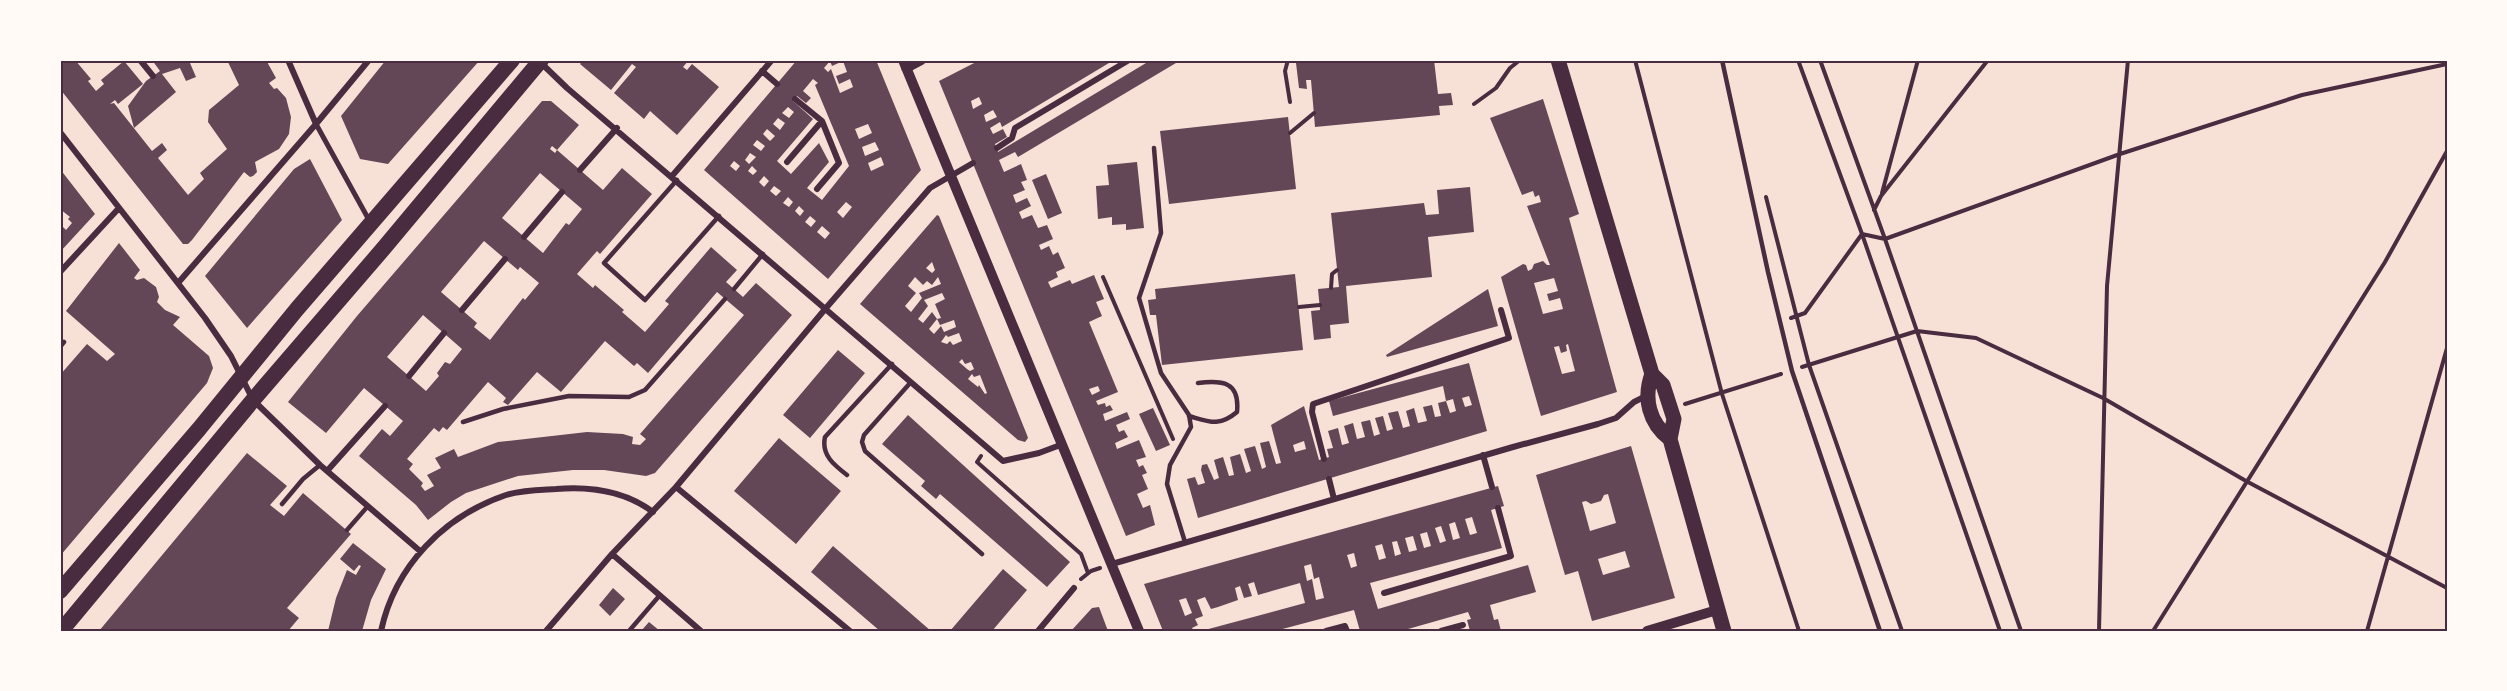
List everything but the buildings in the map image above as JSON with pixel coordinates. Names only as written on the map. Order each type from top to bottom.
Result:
[{"type":"highway","points":[[60,591],[512,60]]},
{"type":"highway","points":[[61,631],[540,61]]},
{"type":"main road","points":[[1558,60],[1652,374],[1663,385],[1674,419],[1670,439],[1724,631]]},
{"type":"main road","points":[[1652,374],[1646,396],[1655,424],[1670,439]]},
{"type":"street","points":[[140,60],[153,76]]},
{"type":"street","points":[[288,60],[316,124],[372,224]]},
{"type":"street","points":[[178,283],[369,60]]},
{"type":"street","points":[[674,178],[771,60]]},
{"type":"street","points":[[921,60],[905,64],[1139,631]]},
{"type":"street","points":[[997,148],[1012,138],[1016,129],[1129,60]]},
{"type":"street","points":[[540,61],[567,88],[617,128],[1003,461],[1063,444]]},
{"type":"street","points":[[762,71],[777,84]]},
{"type":"street","points":[[795,99],[822,121],[838,164],[817,189]]},
{"type":"street","points":[[787,162],[822,121]]},
{"type":"street","points":[[580,170],[617,128]]},
{"type":"street","points":[[60,132],[220,340],[253,400],[320,465],[420,551]]},
{"type":"street","points":[[546,631],[612,554],[676,487],[930,187],[973,163]]},
{"type":"street","points":[[524,237],[562,192]]},
{"type":"street","points":[[60,272],[119,208]]},
{"type":"street","points":[[462,310],[506,259]]},
{"type":"street","points":[[1324,459],[1312,412],[1313,404],[1509,338],[1501,310]]},
{"type":"street","points":[[409,376],[444,333]]},
{"type":"street","points":[[1113,564],[1616,418],[1634,402],[1646,396]]},
{"type":"street","points":[[327,471],[385,406]]},
{"type":"street","points":[[1483,455],[1492,487]]},
{"type":"street","points":[[1329,479],[1334,499]]},
{"type":"street","points":[[676,487],[850,631]]},
{"type":"street","points":[[381,631],[393,594],[420,551],[452,522],[485,504],[518,493],[566,488],[607,491],[626,496],[653,512]]},
{"type":"street","points":[[1384,593],[1510,556],[1497,508]]},
{"type":"street","points":[[612,554],[701,631]]},
{"type":"street","points":[[1038,631],[1075,586]]},
{"type":"street","points":[[1647,631],[1718,610]]},
{"type":"street","points":[[1441,631],[1463,624]]},
{"type":"street","points":[[1326,631],[1346,626],[1347,631]]},
{"type":"lane","points":[[1722,60],[1792,370],[1880,631]]},
{"type":"lane","points":[[1154,148],[1161,233],[1139,298],[1161,373],[1189,416],[1191,427],[1170,465],[1167,484],[1185,542]]},
{"type":"lane","points":[[674,178],[604,263],[645,300],[719,216]]},
{"type":"lane","points":[[734,289],[763,254]]},
{"type":"lane","points":[[463,422],[503,409],[569,396],[629,397],[645,390],[725,299]]},
{"type":"lane","points":[[847,475],[832,463],[826,453],[825,437],[892,364]]},
{"type":"lane","points":[[1189,416],[1212,422],[1226,421],[1237,412],[1238,398],[1231,386],[1218,381],[1198,383]]},
{"type":"lane","points":[[911,382],[864,435],[862,442],[865,451],[982,554]]},
{"type":"lane","points":[[282,504],[320,465]]},
{"type":"lane","points":[[347,530],[368,506]]},
{"type":"lane","points":[[629,631],[660,595]]},
{"type":"path","points":[[1288,60],[1286,71],[1290,102]]},
{"type":"path","points":[[1474,104],[1496,88],[1509,68],[1520,60]]},
{"type":"path","points":[[1635,60],[1722,393],[1799,631]]},
{"type":"path","points":[[1798,60],[1862,234],[2000,631]]},
{"type":"path","points":[[1820,60],[1885,239],[2021,631]]},
{"type":"path","points":[[1874,210],[1881,196],[1918,60]]},
{"type":"path","points":[[1881,196],[1988,60]]},
{"type":"path","points":[[2099,631],[2107,286],[2128,60]]},
{"type":"path","points":[[1862,234],[1885,239],[2120,154],[2302,95],[2447,64]]},
{"type":"path","points":[[1290,133],[1314,113]]},
{"type":"path","points":[[2153,631],[2385,262],[2447,151]]},
{"type":"path","points":[[1765,195],[1809,365],[1902,631]]},
{"type":"path","points":[[1780,322],[1805,313],[1862,234]]},
{"type":"path","points":[[1331,288],[1332,274],[1337,270]]},
{"type":"path","points":[[1103,277],[1177,450]]},
{"type":"path","points":[[1299,307],[1320,305]]},
{"type":"path","points":[[1684,404],[1917,331],[1976,338],[2103,398],[2246,481],[2447,588]]},
{"type":"path","points":[[2367,631],[2447,348]]},
{"type":"path","points":[[988,448],[977,462],[1084,553],[1088,573]]},
{"type":"path","points":[[1075,586],[1093,570]]}]
